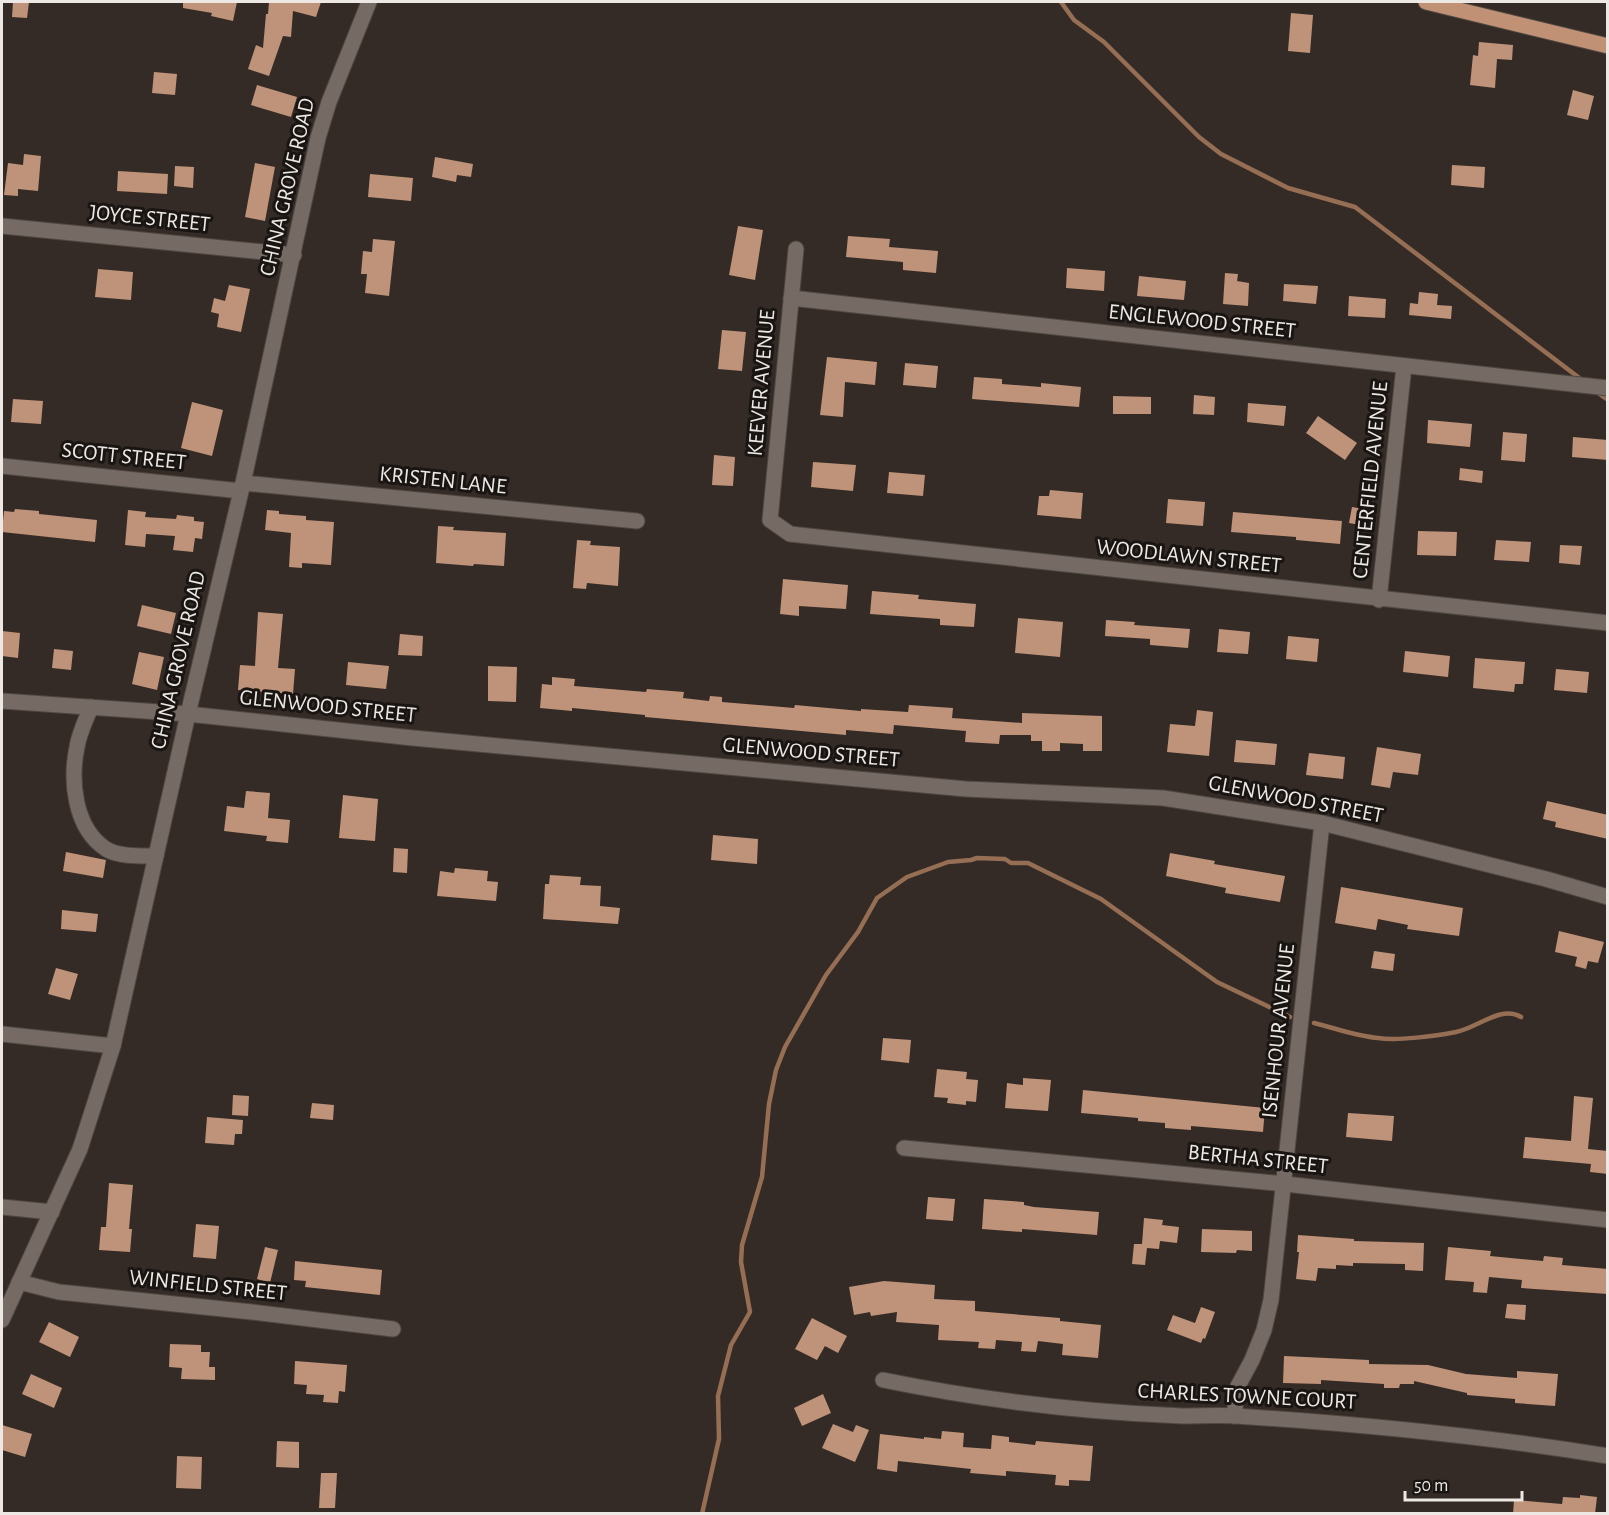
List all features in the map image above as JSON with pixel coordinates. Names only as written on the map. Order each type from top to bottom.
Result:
[{"type":"main road","points":[[1426,2],[1608,46]]},
{"type":"street","name":"CHINA GROVE ROAD","points":[[2,1320],[80,1149],[113,1046],[242,487],[318,138],[328,102],[369,2]]},
{"type":"street","name":"JOYCE STREET","points":[[2,226],[294,255]]},
{"type":"street","name":"KEEVER AVENUE","points":[[770,520],[796,249]]},
{"type":"street","name":"ENGLEWOOD STREET","points":[[791,298],[1608,388]]},
{"type":"street","name":"CENTERFIELD AVENUE","points":[[1379,600],[1404,366]]},
{"type":"street","name":"SCOTT STREET","points":[[2,466],[242,487]]},
{"type":"street","name":"KRISTEN LANE","points":[[242,487],[637,521]]},
{"type":"street","name":"WOODLAWN STREET","points":[[770,520],[790,534],[1379,600],[1608,623]]},
{"type":"street","name":"GLENWOOD STREET","points":[[2,701],[188,714],[413,738],[966,789],[1163,798],[1322,823],[1546,879],[1608,897]]},
{"type":"street","points":[[91,708],[77,747],[76,790],[80,816],[92,836],[106,849],[124,854],[156,856]]},
{"type":"street","name":"ISENHOUR AVENUE","points":[[1234,1416],[1238,1386],[1264,1330],[1271,1300],[1322,823]]},
{"type":"street","points":[[2,1034],[113,1046]]},
{"type":"street","name":"BERTHA STREET","points":[[904,1148],[1285,1184],[1608,1220]]},
{"type":"street","points":[[2,1207],[52,1212]]},
{"type":"street","name":"WINFIELD STREET","points":[[19,1282],[59,1292],[393,1329]]},
{"type":"street","name":"CHARLES TOWNE COURT","points":[[883,1380],[958,1394],[1042,1404],[1169,1415],[1234,1416],[1392,1428],[1608,1456]]},
{"type":"building","points":[[13,2],[29,2],[27,18],[12,17]]},
{"type":"building","points":[[183,2],[237,2],[233,21],[211,16],[212,13],[183,8]]},
{"type":"building","points":[[269,2],[321,2],[316,17],[293,11],[291,37],[283,36],[269,76],[248,69],[256,45],[263,48]]},
{"type":"building","points":[[1291,13],[1313,15],[1310,53],[1288,51]]},
{"type":"building","points":[[1479,42],[1513,45],[1512,60],[1497,59],[1495,88],[1470,85],[1473,55],[1478,56]]},
{"type":"building","points":[[154,72],[177,74],[175,95],[152,93]]},
{"type":"building","points":[[257,85],[297,97],[291,117],[251,105]]},
{"type":"building","points":[[1573,90],[1594,96],[1588,120],[1567,115]]},
{"type":"building","points":[[24,154],[41,156],[38,191],[18,189],[18,196],[4,195],[8,163],[23,165]]},
{"type":"building","points":[[435,157],[473,164],[471,177],[457,175],[456,182],[432,177]]},
{"type":"building","points":[[255,163],[275,167],[265,221],[245,217]]},
{"type":"building","points":[[1452,165],[1485,167],[1484,188],[1451,185]]},
{"type":"building","points":[[175,166],[194,167],[193,188],[174,186]]},
{"type":"building","points":[[118,171],[168,174],[167,194],[117,191]]},
{"type":"building","points":[[370,174],[413,178],[411,201],[368,197]]},
{"type":"building","points":[[738,226],[763,230],[755,280],[729,275]]},
{"type":"building","points":[[848,236],[890,239],[889,247],[938,251],[936,273],[903,270],[903,262],[846,257]]},
{"type":"building","points":[[373,239],[395,241],[389,296],[365,293],[367,274],[361,274],[363,251],[372,252]]},
{"type":"building","points":[[1067,268],[1105,271],[1104,291],[1066,288]]},
{"type":"building","points":[[98,269],[133,272],[131,300],[95,297]]},
{"type":"building","points":[[1225,273],[1238,274],[1237,281],[1249,283],[1248,306],[1223,304]]},
{"type":"building","points":[[1139,276],[1186,281],[1184,300],[1137,296]]},
{"type":"building","points":[[1284,284],[1318,286],[1316,304],[1283,301]]},
{"type":"building","points":[[229,285],[250,289],[241,332],[217,327],[219,314],[211,312],[214,298],[225,301]]},
{"type":"building","points":[[1419,292],[1438,294],[1437,305],[1452,306],[1451,319],[1409,315],[1410,303],[1418,304]]},
{"type":"building","points":[[1349,296],[1386,299],[1385,318],[1348,316]]},
{"type":"building","points":[[722,330],[746,332],[742,371],[718,369]]},
{"type":"building","points":[[827,357],[877,362],[875,385],[845,382],[843,417],[820,415]]},
{"type":"building","points":[[905,363],[938,366],[936,388],[903,385]]},
{"type":"building","points":[[974,377],[1002,379],[1002,384],[1041,387],[1041,383],[1081,387],[1079,407],[972,399]]},
{"type":"building","points":[[1194,395],[1215,397],[1214,415],[1193,414]]},
{"type":"building","points":[[1113,396],[1151,397],[1151,414],[1113,414]]},
{"type":"building","points":[[13,399],[43,401],[41,424],[11,422]]},
{"type":"building","points":[[192,402],[223,410],[212,456],[181,448]]},
{"type":"building","points":[[1248,403],[1286,406],[1284,426],[1247,422]]},
{"type":"building","points":[[1318,416],[1357,443],[1345,460],[1306,433]]},
{"type":"building","points":[[1428,420],[1472,424],[1470,447],[1427,443]]},
{"type":"building","points":[[1503,432],[1527,434],[1525,462],[1501,460]]},
{"type":"building","points":[[1573,437],[1608,440],[1608,460],[1572,457]]},
{"type":"building","points":[[714,455],[735,457],[733,486],[712,485]]},
{"type":"building","points":[[813,462],[856,465],[853,491],[811,487]]},
{"type":"building","points":[[1460,468],[1483,471],[1482,483],[1459,480]]},
{"type":"building","points":[[889,472],[925,475],[923,496],[887,493]]},
{"type":"building","points":[[1050,490],[1083,493],[1081,519],[1037,515],[1039,496],[1049,496]]},
{"type":"building","points":[[1168,499],[1205,502],[1203,526],[1166,523]]},
{"type":"building","points":[[1352,507],[1369,510],[1366,526],[1349,523]]},
{"type":"building","points":[[15,509],[97,520],[95,542],[2,532],[4,511],[14,512]]},
{"type":"building","points":[[128,510],[146,512],[145,517],[176,519],[177,515],[194,517],[194,521],[204,522],[202,539],[195,538],[193,552],[173,550],[175,536],[146,534],[145,547],[125,545]]},
{"type":"building","points":[[267,510],[279,511],[279,514],[306,516],[306,520],[334,522],[331,565],[302,563],[302,568],[289,567],[291,533],[265,530]]},
{"type":"building","points":[[1233,512],[1342,521],[1340,544],[1296,540],[1296,537],[1231,532]]},
{"type":"building","points":[[438,526],[454,527],[453,530],[506,533],[504,566],[436,563]]},
{"type":"building","points":[[1418,531],[1457,532],[1456,556],[1417,555]]},
{"type":"building","points":[[577,540],[591,541],[590,545],[620,547],[618,586],[587,583],[586,589],[573,588]]},
{"type":"building","points":[[1496,540],[1531,542],[1529,562],[1494,560]]},
{"type":"building","points":[[1560,545],[1582,546],[1580,565],[1559,563]]},
{"type":"building","points":[[783,579],[848,585],[846,609],[799,606],[799,616],[780,614]]},
{"type":"building","points":[[872,591],[919,595],[918,599],[976,604],[974,627],[940,625],[940,619],[870,614]]},
{"type":"building","points":[[142,605],[176,613],[171,634],[137,626]]},
{"type":"building","points":[[258,612],[283,614],[278,668],[295,669],[293,694],[238,690],[240,665],[255,666]]},
{"type":"building","points":[[1018,618],[1063,622],[1060,657],[1015,653]]},
{"type":"building","points":[[1106,620],[1135,622],[1134,625],[1190,629],[1188,648],[1150,645],[1150,639],[1105,636]]},
{"type":"building","points":[[1219,629],[1250,632],[1248,654],[1217,652]]},
{"type":"building","points":[[2,631],[20,633],[18,658],[2,656]]},
{"type":"building","points":[[400,634],[423,636],[422,656],[398,655]]},
{"type":"building","points":[[1288,636],[1319,639],[1317,662],[1286,659]]},
{"type":"building","points":[[54,649],[73,651],[71,670],[52,668]]},
{"type":"building","points":[[1405,651],[1450,656],[1448,677],[1403,672]]},
{"type":"building","points":[[139,652],[164,657],[157,690],[132,684]]},
{"type":"building","points":[[1475,658],[1525,662],[1523,684],[1515,684],[1514,692],[1473,688]]},
{"type":"building","points":[[348,662],[389,666],[386,689],[346,685]]},
{"type":"building","points":[[488,666],[517,667],[516,702],[488,701]]},
{"type":"building","points":[[1556,669],[1589,672],[1587,693],[1554,690]]},
{"type":"building","points":[[552,677],[575,679],[574,686],[646,692],[647,689],[684,692],[683,698],[709,701],[710,696],[722,697],[722,702],[794,708],[795,705],[861,711],[861,709],[908,712],[909,705],[953,708],[952,718],[1022,723],[1022,713],[1102,716],[1102,751],[1083,751],[1083,744],[1060,743],[1060,751],[1042,751],[1042,741],[1031,741],[1031,735],[1000,735],[999,744],[965,742],[966,731],[894,725],[893,734],[846,730],[846,735],[572,708],[572,711],[540,708],[542,684],[552,685]]},
{"type":"building","points":[[1197,710],[1213,712],[1209,756],[1167,752],[1170,724],[1195,726]]},
{"type":"building","points":[[1236,740],[1277,744],[1275,765],[1234,762]]},
{"type":"building","points":[[1377,747],[1421,754],[1418,775],[1393,772],[1390,788],[1371,785]]},
{"type":"building","points":[[1309,753],[1345,757],[1343,779],[1306,775]]},
{"type":"building","points":[[246,791],[270,793],[268,818],[290,820],[288,843],[266,841],[267,836],[224,831],[227,806],[244,808]]},
{"type":"building","points":[[343,795],[378,799],[375,841],[339,838]]},
{"type":"building","points":[[1547,801],[1608,815],[1608,839],[1555,827],[1556,822],[1543,819]]},
{"type":"building","points":[[713,835],[758,839],[757,864],[711,860]]},
{"type":"building","points":[[394,848],[408,849],[407,873],[393,872]]},
{"type":"building","points":[[66,852],[106,860],[103,878],[63,871]]},
{"type":"building","points":[[1170,853],[1215,861],[1214,864],[1285,876],[1280,902],[1225,893],[1226,888],[1166,876]]},
{"type":"building","points":[[455,868],[488,871],[487,881],[498,882],[496,901],[437,896],[440,871],[454,873]]},
{"type":"building","points":[[550,875],[581,877],[580,885],[601,886],[600,906],[620,908],[618,924],[543,919],[545,884],[549,884]]},
{"type":"building","points":[[1341,887],[1463,908],[1459,936],[1407,929],[1408,925],[1378,919],[1376,930],[1335,923]]},
{"type":"building","points":[[62,910],[98,914],[96,932],[61,929]]},
{"type":"building","points":[[1559,931],[1604,942],[1598,963],[1588,961],[1586,969],[1575,966],[1577,957],[1555,952]]},
{"type":"building","points":[[1374,951],[1395,954],[1393,971],[1371,968]]},
{"type":"building","points":[[56,968],[78,974],[70,1000],[48,994]]},
{"type":"building","points":[[883,1038],[911,1040],[909,1063],[881,1060]]},
{"type":"building","points":[[937,1069],[967,1072],[966,1079],[978,1080],[976,1102],[966,1101],[966,1105],[947,1103],[948,1098],[934,1097]]},
{"type":"building","points":[[1023,1078],[1051,1080],[1048,1111],[1005,1108],[1007,1083],[1023,1085]]},
{"type":"building","points":[[1083,1090],[1265,1108],[1263,1132],[1191,1126],[1191,1130],[1165,1128],[1165,1123],[1138,1121],[1138,1118],[1081,1113]]},
{"type":"building","points":[[233,1095],[249,1096],[248,1116],[232,1115]]},
{"type":"building","points":[[1574,1096],[1593,1098],[1588,1149],[1608,1151],[1608,1174],[1590,1172],[1591,1164],[1523,1158],[1525,1137],[1571,1141]]},
{"type":"building","points":[[312,1103],[334,1105],[333,1120],[310,1118]]},
{"type":"building","points":[[1348,1113],[1394,1116],[1392,1141],[1346,1137]]},
{"type":"building","points":[[207,1117],[243,1120],[242,1134],[235,1134],[234,1145],[205,1143]]},
{"type":"building","points":[[109,1183],[133,1185],[129,1229],[132,1229],[130,1252],[99,1250],[101,1227],[106,1227]]},
{"type":"building","points":[[928,1197],[955,1199],[953,1221],[926,1219]]},
{"type":"building","points":[[984,1199],[1024,1202],[1024,1205],[1034,1207],[1099,1212],[1097,1235],[1022,1229],[1022,1232],[982,1229]]},
{"type":"building","points":[[1144,1218],[1163,1220],[1162,1225],[1179,1227],[1177,1243],[1160,1241],[1159,1249],[1147,1248],[1145,1265],[1132,1264],[1134,1244],[1142,1244]]},
{"type":"building","points":[[196,1224],[219,1226],[216,1259],[193,1257]]},
{"type":"building","points":[[1202,1229],[1252,1231],[1252,1251],[1201,1252]]},
{"type":"building","points":[[1298,1235],[1354,1239],[1354,1241],[1424,1243],[1423,1271],[1405,1270],[1405,1264],[1353,1263],[1353,1266],[1336,1265],[1336,1269],[1318,1268],[1316,1281],[1296,1279]]},
{"type":"building","points":[[265,1247],[278,1250],[270,1283],[257,1279]]},
{"type":"building","points":[[1448,1247],[1491,1251],[1490,1256],[1543,1261],[1544,1256],[1563,1258],[1562,1265],[1608,1269],[1608,1294],[1521,1288],[1522,1280],[1489,1277],[1487,1293],[1473,1292],[1474,1282],[1445,1280]]},
{"type":"building","points":[[295,1261],[382,1270],[380,1295],[305,1287],[306,1281],[294,1280]]},
{"type":"building","points":[[884,1281],[935,1285],[934,1299],[975,1301],[975,1311],[1060,1318],[1060,1321],[1101,1325],[1098,1358],[1062,1355],[1063,1344],[1038,1341],[1036,1352],[1021,1351],[1022,1342],[996,1340],[995,1349],[978,1348],[979,1342],[938,1340],[939,1325],[896,1322],[897,1312],[871,1316],[870,1312],[854,1315],[849,1287]]},
{"type":"building","points":[[1507,1304],[1526,1305],[1525,1320],[1505,1318]]},
{"type":"building","points":[[1201,1307],[1215,1312],[1205,1339],[1203,1338],[1201,1343],[1167,1330],[1173,1315],[1195,1323]]},
{"type":"building","points":[[812,1318],[847,1336],[838,1353],[825,1346],[817,1360],[795,1349]]},
{"type":"building","points":[[49,1322],[79,1337],[70,1357],[39,1342]]},
{"type":"building","points":[[170,1344],[201,1345],[201,1352],[210,1352],[209,1367],[215,1367],[215,1380],[181,1379],[182,1368],[169,1367]]},
{"type":"building","points":[[1284,1356],[1369,1360],[1369,1364],[1428,1365],[1466,1374],[1517,1378],[1517,1371],[1558,1374],[1555,1406],[1515,1403],[1515,1399],[1467,1395],[1467,1393],[1414,1381],[1414,1384],[1400,1384],[1399,1388],[1384,1388],[1384,1384],[1321,1380],[1321,1384],[1283,1383]]},
{"type":"building","points":[[295,1361],[347,1365],[345,1392],[339,1391],[338,1403],[323,1402],[324,1395],[306,1394],[307,1385],[294,1384]]},
{"type":"building","points":[[31,1374],[62,1388],[54,1408],[22,1394]]},
{"type":"building","points":[[823,1394],[831,1413],[802,1426],[794,1408]]},
{"type":"building","points":[[833,1424],[853,1432],[856,1425],[869,1430],[855,1462],[822,1448]]},
{"type":"building","points":[[2,1425],[32,1434],[25,1457],[2,1450]]},
{"type":"building","points":[[942,1431],[964,1433],[963,1447],[991,1449],[992,1435],[1009,1437],[1009,1442],[1035,1445],[1036,1441],[1093,1446],[1090,1481],[1069,1480],[1069,1486],[1055,1485],[1056,1475],[1006,1471],[1006,1476],[970,1473],[971,1469],[898,1461],[897,1472],[877,1469],[880,1434],[941,1439]]},
{"type":"building","points":[[277,1441],[299,1442],[299,1468],[276,1467]]},
{"type":"building","points":[[177,1456],[202,1457],[201,1489],[176,1488]]},
{"type":"building","points":[[321,1473],[337,1473],[335,1508],[319,1508]]},
{"type":"building","points":[[1580,1495],[1597,1497],[1595,1514],[1513,1514],[1514,1500],[1562,1504],[1563,1497],[1580,1498]]},
{"type":"waterway","points":[[1061,2],[1074,20],[1104,42],[1199,137],[1221,154],[1288,188],[1355,207],[1582,380]]},
{"type":"waterway","points":[[1598,393],[1608,400]]},
{"type":"waterway","points":[[702,1514],[719,1439],[718,1396],[731,1345],[750,1312],[741,1262],[742,1245],[762,1177],[769,1104],[776,1070],[785,1047],[826,975],[858,932],[877,898],[907,877],[948,862],[977,858],[1028,863],[1101,899],[1217,982],[1290,1017]]},
{"type":"waterway","points":[[1314,1023],[1362,1036],[1395,1039],[1456,1032],[1497,1015],[1513,1014],[1521,1017]]}]
